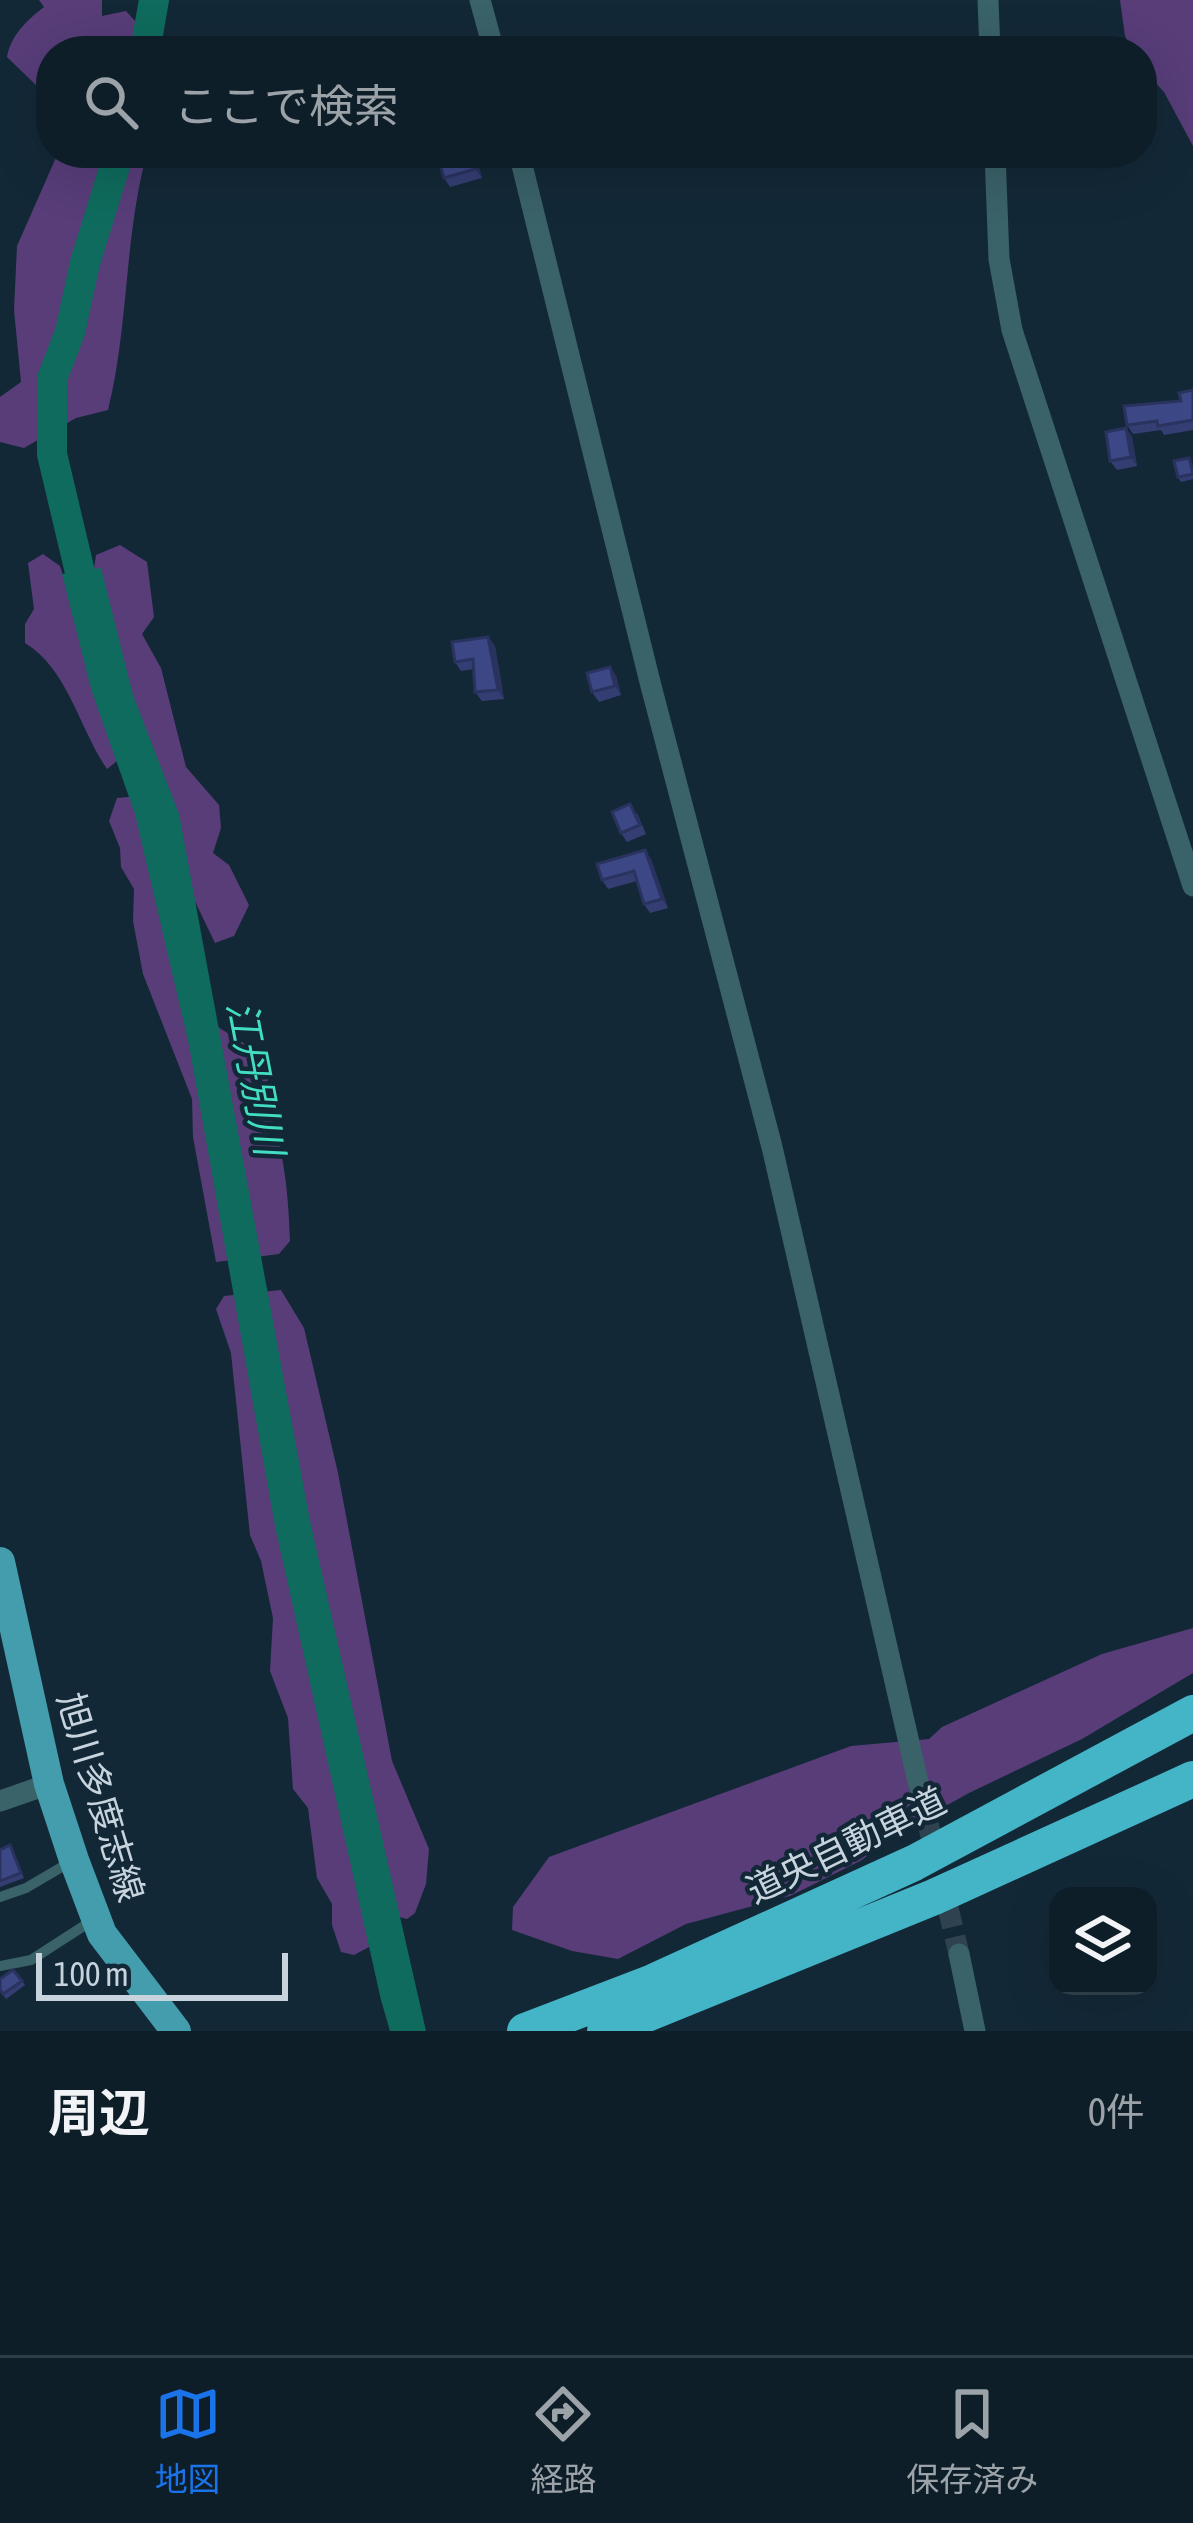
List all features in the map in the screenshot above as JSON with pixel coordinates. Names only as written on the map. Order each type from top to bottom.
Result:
[{"type":"highway","name":"道央自動車道","points":[[605,2031],[660,1995],[1193,1714]]},
{"type":"highway","name":"道央自動車道","points":[[525,2031],[660,1995],[934,1897],[1193,1779]]},
{"type":"main road","name":"旭川多度志線","points":[[0,1562],[49,1784],[74,1860],[102,1934],[176,2031]]},
{"type":"street","points":[[480,0],[490,36]]},
{"type":"street","points":[[988,0],[989,36]]},
{"type":"street","points":[[523,168],[772,1147],[919,1786]]},
{"type":"street","points":[[996,168],[1000,259],[1012,330],[1193,886]]},
{"type":"street","points":[[0,1801],[49,1784]]},
{"type":"street","points":[[959,1954],[975,2031]]},
{"type":"lane","points":[[0,1897],[74,1860]]},
{"type":"lane","points":[[0,1966],[31,1960],[96,1918]]},
{"type":"shaded area","points":[[39,0],[102,0],[102,16],[126,11],[148,36],[36,36],[36,85],[7,57],[21,29],[44,7]]},
{"type":"shaded area","points":[[1120,0],[1193,0],[1193,146],[1157,84],[1157,36],[1125,36]]},
{"type":"shaded area","points":[[51,168],[144,168],[108,410],[76,418],[24,448],[0,442],[0,397],[21,382],[14,310],[17,246]]},
{"type":"shaded area","points":[[120,545],[147,562],[154,617],[142,634],[161,668],[186,767],[219,805],[221,828],[213,853],[229,865],[249,905],[234,936],[215,943],[190,891],[92,583],[96,555]]},
{"type":"shaded area","points":[[43,554],[60,566],[122,757],[107,769],[62,683],[25,643],[25,624],[34,609],[28,563]]},
{"type":"shaded area","points":[[101,568],[133,695],[179,814],[310,1521],[426,2031],[390,2031],[381,2000],[275,1526],[189,1045],[135,814],[92,692],[62,574]]},
{"type":"shaded area","points":[[139,796],[199,1015],[264,1056],[272,1074],[262,1089],[283,1164],[290,1241],[279,1254],[216,1262],[193,1137],[192,1099],[143,974],[133,921],[134,889],[121,867],[120,848],[109,821],[117,798]]},
{"type":"shaded area","points":[[281,1290],[304,1328],[338,1473],[392,1761],[429,1849],[426,1884],[415,1913],[407,1919],[388,1914],[362,1892],[369,1947],[354,1955],[341,1952],[332,1925],[332,1904],[317,1878],[308,1808],[293,1789],[288,1718],[270,1671],[273,1618],[261,1561],[250,1535],[231,1353],[216,1309],[224,1296]]},
{"type":"shaded area","points":[[1193,1628],[1193,1673],[1082,1739],[969,1793],[893,1835],[862,1860],[790,1896],[686,1924],[618,1959],[572,1951],[512,1930],[513,1907],[549,1857],[851,1746],[929,1739],[942,1727],[1102,1654]]},
{"type":"building","points":[[441,168],[475,168],[475,169],[444,178]]},
{"type":"building","points":[[1193,390],[1193,420],[1127,425],[1124,406],[1181,401],[1179,393]]},
{"type":"building","points":[[1126,428],[1131,457],[1110,461],[1106,432]]},
{"type":"building","points":[[1189,458],[1193,474],[1178,477],[1174,461]]},
{"type":"building","points":[[488,637],[498,690],[475,692],[473,659],[455,662],[452,642]]},
{"type":"building","points":[[610,667],[615,686],[592,692],[587,673]]},
{"type":"building","points":[[630,804],[640,825],[621,833],[612,812]]},
{"type":"building","points":[[645,850],[662,899],[644,904],[634,871],[602,880],[597,864]]},
{"type":"building","points":[[10,1845],[21,1873],[0,1881],[0,1850]]},
{"type":"building","points":[[13,1970],[22,1981],[3,1994],[0,1979]]},
{"type":"waterway","name":"江丹別川","points":[[148,36],[154,0]]},
{"type":"waterway","name":"江丹別川","points":[[88,606],[52,454],[52,379],[70,332],[114,168]]},
{"type":"tunnel","points":[[919,1786],[959,1954]]}]
